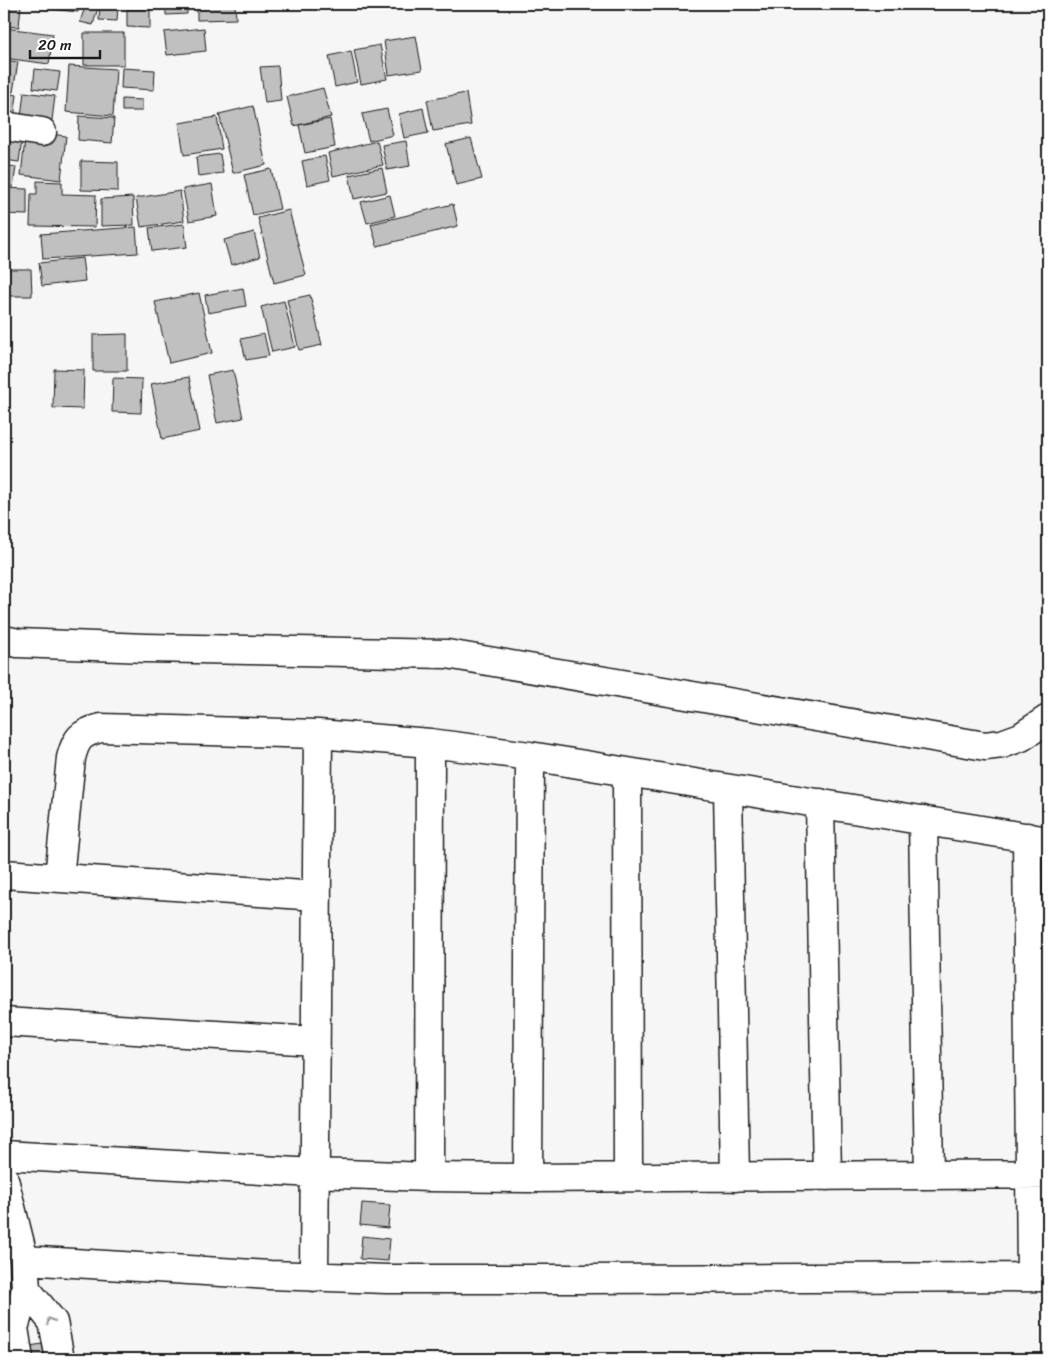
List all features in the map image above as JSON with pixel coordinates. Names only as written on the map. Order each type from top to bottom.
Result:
[{"type":"street","points":[[4,126],[42,132]]},
{"type":"street","points":[[4,640],[146,648],[447,654],[985,746],[1002,744],[1021,737],[1048,719]]},
{"type":"street","points":[[24,1260],[314,1277],[387,1279],[1040,1277],[1037,839],[530,756],[430,743],[318,734],[101,728],[89,731],[79,738],[71,758],[58,878]]},
{"type":"street","points":[[314,1277],[318,734]]},
{"type":"street","points":[[429,1177],[430,743]]},
{"type":"street","points":[[528,1178],[530,756]]},
{"type":"street","points":[[627,772],[628,1177]]},
{"type":"street","points":[[728,789],[735,1176]]},
{"type":"street","points":[[820,803],[827,1176]]},
{"type":"street","points":[[923,820],[929,1175]]},
{"type":"street","points":[[4,874],[317,896]]},
{"type":"street","points":[[4,1022],[315,1041]]},
{"type":"street","points":[[4,1155],[314,1173],[429,1177],[1039,1174]]},
{"type":"street","points":[[4,1180],[24,1260],[26,1289],[14,1328],[19,1359]]},
{"type":"street","points":[[26,1289],[53,1322],[60,1359]]},
{"type":"building","points":[[4,4],[21,5],[19,27],[4,26]]},
{"type":"building","points":[[52,4],[79,4],[78,12],[51,9]]},
{"type":"building","points":[[86,4],[99,4],[93,25],[80,22]]},
{"type":"building","points":[[100,4],[118,4],[117,21],[99,20]]},
{"type":"building","points":[[157,4],[157,6],[122,5]]},
{"type":"building","points":[[166,4],[187,4],[187,14],[166,15]]},
{"type":"building","points":[[197,4],[235,4],[236,19],[197,20]]},
{"type":"building","points":[[127,9],[150,9],[150,28],[127,27]]},
{"type":"building","points":[[5,28],[53,34],[49,64],[4,58]]},
{"type":"building","points":[[204,28],[206,51],[167,55],[164,32]]},
{"type":"building","points":[[84,33],[124,33],[124,65],[84,65]]},
{"type":"building","points":[[416,36],[422,70],[389,75],[384,41]]},
{"type":"building","points":[[380,45],[387,79],[361,84],[354,50]]},
{"type":"building","points":[[351,51],[357,82],[335,87],[329,56]]},
{"type":"building","points":[[4,60],[18,62],[13,92],[4,91]]},
{"type":"building","points":[[69,66],[116,69],[113,116],[66,112]]},
{"type":"building","points":[[278,66],[281,101],[265,103],[260,67]]},
{"type":"building","points":[[122,68],[155,70],[154,90],[121,88]]},
{"type":"building","points":[[35,69],[60,72],[57,91],[33,88]]},
{"type":"building","points":[[323,88],[331,117],[294,126],[287,97]]},
{"type":"building","points":[[24,92],[55,96],[52,120],[21,117]]},
{"type":"building","points":[[4,93],[17,95],[14,118],[4,116]]},
{"type":"building","points":[[466,93],[471,125],[433,131],[427,100]]},
{"type":"building","points":[[122,99],[142,100],[142,111],[122,111]]},
{"type":"building","points":[[253,106],[266,165],[233,173],[219,114]]},
{"type":"building","points":[[423,108],[428,133],[404,138],[399,114]]},
{"type":"building","points":[[387,109],[393,135],[369,141],[362,114]]},
{"type":"building","points":[[79,116],[114,118],[112,143],[78,140]]},
{"type":"building","points":[[217,117],[222,149],[184,155],[179,123]]},
{"type":"building","points":[[330,119],[335,147],[305,153],[299,125]]},
{"type":"building","points":[[4,129],[23,132],[19,162],[4,160]]},
{"type":"building","points":[[26,131],[66,136],[61,180],[21,175]]},
{"type":"building","points":[[471,138],[482,179],[456,185],[446,144]]},
{"type":"building","points":[[377,141],[383,165],[333,176],[328,153]]},
{"type":"building","points":[[406,141],[410,166],[387,170],[382,145]]},
{"type":"building","points":[[220,154],[223,173],[198,176],[196,157]]},
{"type":"building","points":[[325,156],[330,180],[307,185],[302,161]]},
{"type":"building","points":[[81,161],[118,162],[118,191],[81,190]]},
{"type":"building","points":[[4,165],[16,167],[13,187],[4,186]]},
{"type":"building","points":[[382,168],[387,192],[354,199],[349,175]]},
{"type":"building","points":[[271,169],[280,209],[253,215],[244,175]]},
{"type":"building","points":[[37,181],[62,182],[62,194],[96,195],[95,227],[30,226],[31,194],[37,194]]},
{"type":"building","points":[[212,184],[217,216],[189,221],[183,189]]},
{"type":"building","points":[[5,188],[27,189],[27,215],[4,214]]},
{"type":"building","points":[[180,191],[184,221],[141,227],[136,198]]},
{"type":"building","points":[[390,195],[395,216],[367,223],[361,202]]},
{"type":"building","points":[[133,197],[134,225],[101,226],[101,199]]},
{"type":"building","points":[[453,204],[458,226],[377,246],[371,224]]},
{"type":"building","points":[[289,210],[306,275],[274,283],[258,218]]},
{"type":"building","points":[[184,224],[187,247],[152,251],[149,228]]},
{"type":"building","points":[[136,227],[138,253],[43,259],[41,234]]},
{"type":"building","points":[[254,232],[260,257],[231,265],[224,240]]},
{"type":"building","points":[[82,258],[85,281],[42,286],[39,263]]},
{"type":"building","points":[[4,269],[31,269],[32,296],[4,296]]},
{"type":"building","points":[[243,288],[246,306],[208,313],[205,295]]},
{"type":"building","points":[[199,293],[212,353],[169,363],[155,302]]},
{"type":"building","points":[[310,295],[322,345],[299,350],[287,300]]},
{"type":"building","points":[[284,301],[295,347],[272,352],[261,307]]},
{"type":"building","points":[[127,334],[127,371],[93,371],[93,335]]},
{"type":"building","points":[[264,334],[269,356],[246,360],[241,339]]},
{"type":"building","points":[[54,369],[84,370],[83,409],[53,408]]},
{"type":"building","points":[[233,370],[243,418],[217,423],[207,375]]},
{"type":"building","points":[[189,377],[200,431],[162,439],[151,384]]},
{"type":"building","points":[[113,378],[142,379],[141,413],[112,412]]},
{"type":"building","points":[[362,1203],[390,1205],[388,1228],[360,1225]]},
{"type":"building","points":[[362,1236],[390,1239],[388,1261],[360,1259]]},
{"type":"building","points":[[48,1343],[50,1359],[26,1359],[24,1347]]}]
